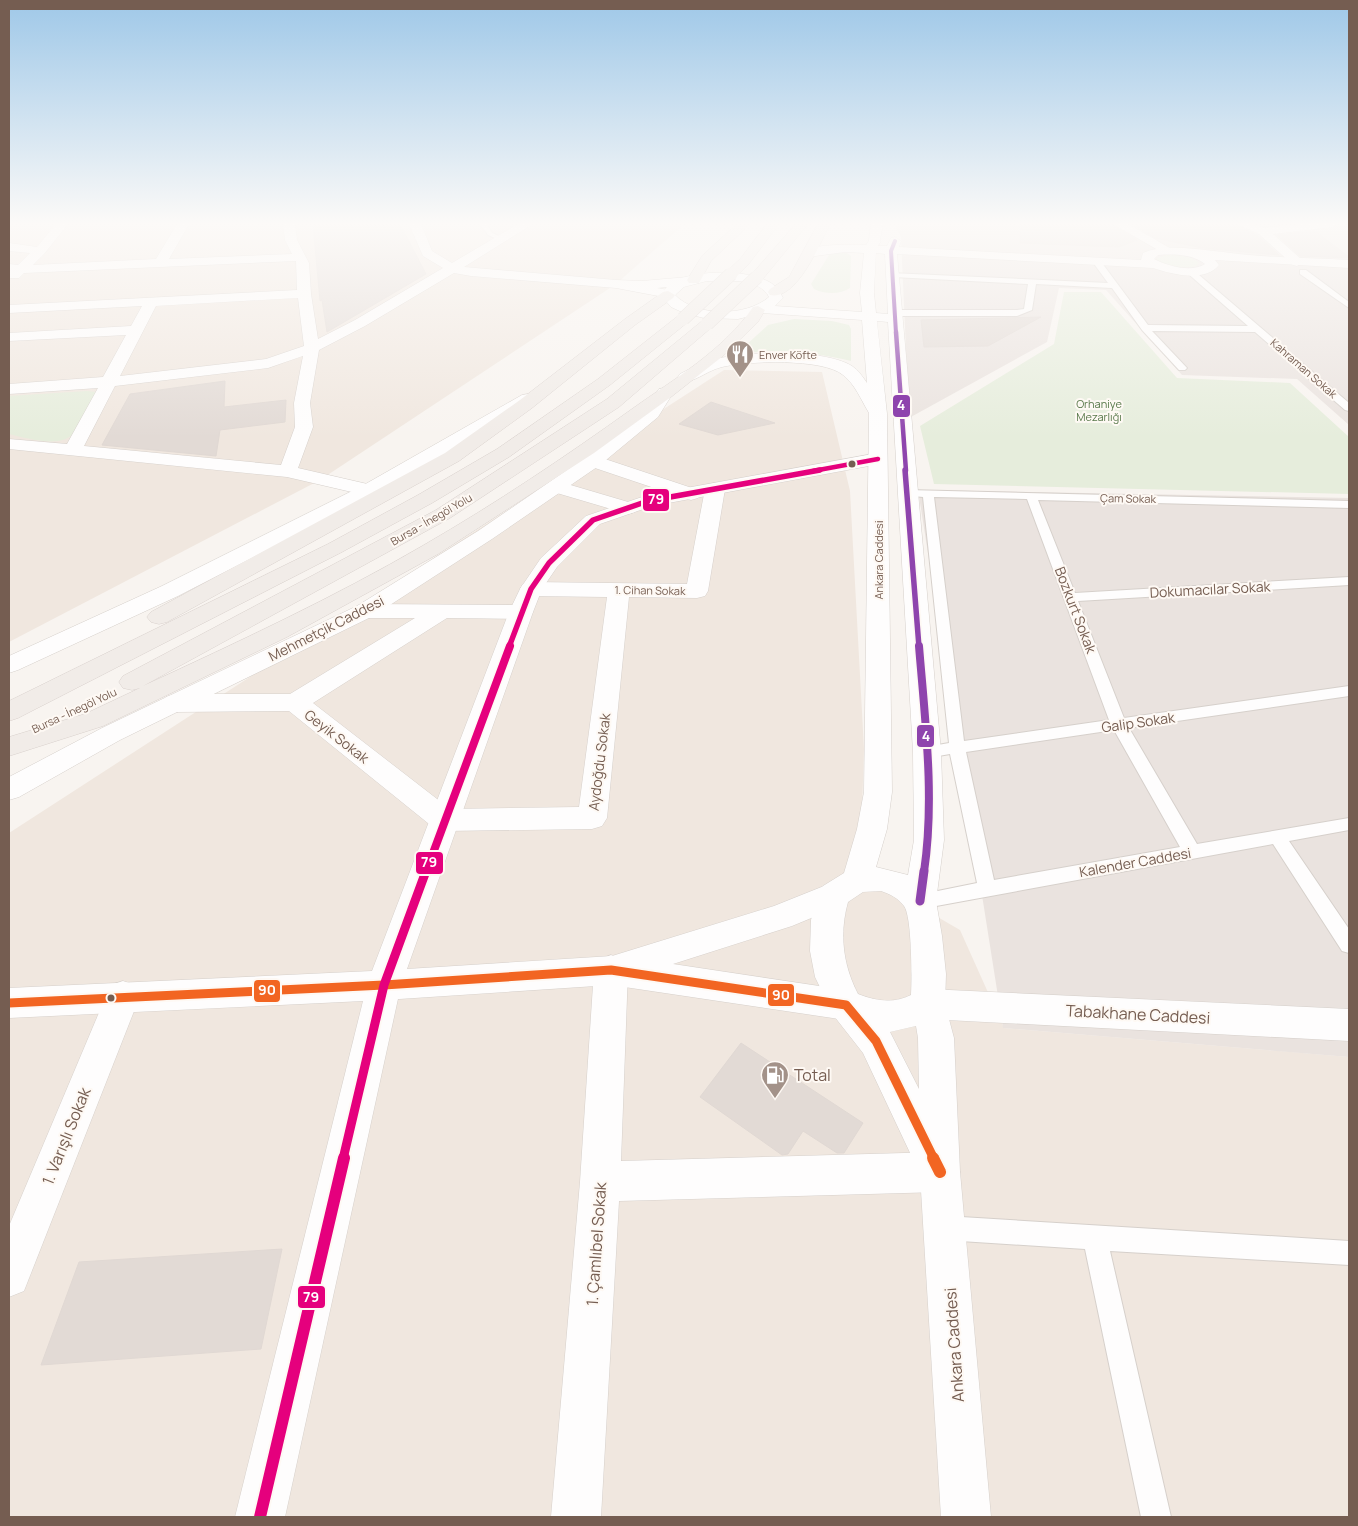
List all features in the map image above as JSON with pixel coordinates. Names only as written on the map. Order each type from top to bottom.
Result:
[{"type":"highway","points":[[9,696],[452,456],[545,389],[667,295]]},
{"type":"highway","name":"Bursa - İnegöl Yolu","points":[[9,712],[326,552],[503,453],[596,388],[683,319],[708,295]]},
{"type":"highway","name":"Bursa - İnegöl Yolu","points":[[9,740],[125,686],[443,514],[613,403],[707,324],[738,295]]},
{"type":"highway","points":[[9,747],[94,720],[279,632],[431,550],[580,454],[666,393],[718,353],[760,310]]},
{"type":"street","points":[[9,310],[281,295]]},
{"type":"street","points":[[288,471],[304,427],[302,403],[312,348],[304,295]]},
{"type":"street","points":[[9,389],[108,382],[268,363],[312,348],[360,323],[406,295]]},
{"type":"street","points":[[669,295],[671,302],[694,312],[730,315],[760,310],[896,313]]},
{"type":"street","points":[[760,310],[772,304],[776,298],[775,295]]},
{"type":"street","points":[[787,295],[869,311]]},
{"type":"street","name":"Ankara Caddesi","points":[[845,887],[872,829],[878,792],[878,414],[869,295]]},
{"type":"street","points":[[9,1003],[123,996],[384,985],[611,970],[846,1005],[878,1017],[908,1015],[928,1004],[929,974],[926,936],[920,901],[929,840],[917,493],[895,295]]},
{"type":"street","points":[[73,450],[151,302]]},
{"type":"street","points":[[9,337],[136,330]]},
{"type":"street","points":[[686,377],[714,364],[746,358],[826,362],[845,368],[878,414]]},
{"type":"street","points":[[9,666],[170,591],[369,490],[545,389]]},
{"type":"street","name":"Mehmetçik Caddesi","points":[[9,790],[111,734],[365,611],[558,486],[593,461],[652,413],[666,393]]},
{"type":"street","points":[[9,444],[288,471],[369,490]]},
{"type":"street","points":[[260,1517],[384,985],[531,588],[549,562],[593,520],[648,501],[878,459]]},
{"type":"street","points":[[593,461],[691,494]]},
{"type":"street","points":[[558,486],[628,508]]},
{"type":"street","name":"1. Cihan Sokak","points":[[531,588],[697,591],[715,489]]},
{"type":"street","name":"Aydoğdu Sokak","points":[[444,820],[592,818],[619,590]]},
{"type":"street","points":[[365,611],[522,612]]},
{"type":"street","name":"Geyik Sokak","points":[[442,611],[295,702],[444,820]]},
{"type":"street","points":[[175,703],[295,702]]},
{"type":"street","points":[[611,970],[781,917],[845,887],[881,879],[902,885],[920,901]]},
{"type":"street","points":[[600,1182],[940,1172],[876,1041],[846,1005],[832,977],[827,951],[826,920],[845,887]]},
{"type":"street","name":"1. Çamlıbel Sokak","points":[[576,1517],[600,1182],[611,970]]},
{"type":"street","name":"1. Varışlı Sokak","points":[[9,1276],[123,996]]},
{"type":"street","name":"Ankara Caddesi","points":[[928,1004],[936,1038],[940,1172],[966,1517]]},
{"type":"street","name":"Tabakhane Caddesi","points":[[928,1004],[1349,1025]]},
{"type":"lane","points":[[896,313],[1017,313],[1028,310],[1030,295]]},
{"type":"lane","points":[[1122,295],[1145,328],[1182,368]]},
{"type":"lane","name":"Kahraman Sokak","points":[[1218,295],[1349,408]]},
{"type":"lane","points":[[1335,295],[1349,306]]},
{"type":"lane","points":[[1145,328],[1258,329]]},
{"type":"lane","points":[[917,493],[957,748],[987,889]]},
{"type":"lane","name":"Çam Sokak","points":[[917,493],[1349,504]]},
{"type":"lane","name":"Bozkurt Sokak","points":[[1031,496],[1119,725],[1192,852]]},
{"type":"lane","name":"Dokumacılar Sokak","points":[[1071,597],[1349,581]]},
{"type":"lane","name":"Galip Sokak","points":[[927,752],[1349,691]]},
{"type":"lane","name":"Kalender Caddesi","points":[[920,901],[1349,824]]},
{"type":"lane","points":[[1276,837],[1349,945]]},
{"type":"lane","points":[[945,1228],[1349,1253]]},
{"type":"lane","points":[[1095,1237],[1156,1517]]},
{"type":"shaded area","points":[[9,295],[599,295],[320,480],[9,642]]},
{"type":"shaded area","points":[[904,295],[1057,295],[1047,342],[909,418]]},
{"type":"shaded area","points":[[1111,295],[1349,295],[1349,425],[1297,379],[1182,375]]},
{"type":"shaded area","points":[[724,370],[822,372],[850,491],[864,749],[860,872],[960,930],[1004,1028],[1349,1057],[1349,1517],[9,1517],[9,833]]},
{"type":"shaded area","points":[[918,490],[1349,498],[1349,1057],[1003,1028]]},
{"type":"green space","name":"Orhaniye Mezarlığı","points":[[1063,295],[1104,295],[1177,378],[1290,383],[1349,437],[1349,494],[934,484],[920,426],[1054,344]]},
{"type":"green space","points":[[794,319],[832,321],[849,325],[851,329],[851,361],[794,352],[736,354],[768,325]]},
{"type":"green space","points":[[96,392],[79,426],[70,437],[62,440],[44,441],[9,434],[9,396]]},
{"type":"building","points":[[319,295],[390,295],[327,332],[322,300],[320,301]]},
{"type":"building","points":[[1041,317],[988,346],[924,347],[921,320]]},
{"type":"building","points":[[225,381],[224,407],[286,400],[285,422],[220,430],[216,456],[102,445],[130,394]]},
{"type":"building","points":[[711,402],[775,423],[718,435],[679,424]]},
{"type":"building","points":[[741,1043],[863,1123],[844,1153],[837,1153],[803,1131],[788,1154],[782,1155],[700,1097]]},
{"type":"building","points":[[282,1249],[261,1349],[41,1365],[79,1262]]},
{"type":"transit line","name":"4","points":[[894,295],[927,752],[929,840],[920,901]]},
{"type":"transit line","name":"79","points":[[260,1517],[384,985],[531,589],[549,563],[593,520],[648,501],[878,459]]},
{"type":"transit line","name":"90","points":[[9,1003],[384,985],[611,970],[846,1005],[876,1041],[940,1172]]},
{"type":"place","name":"Enver Köfte","points":[[740,378]]},
{"type":"place","name":"Total","points":[[775,1099]]}]
